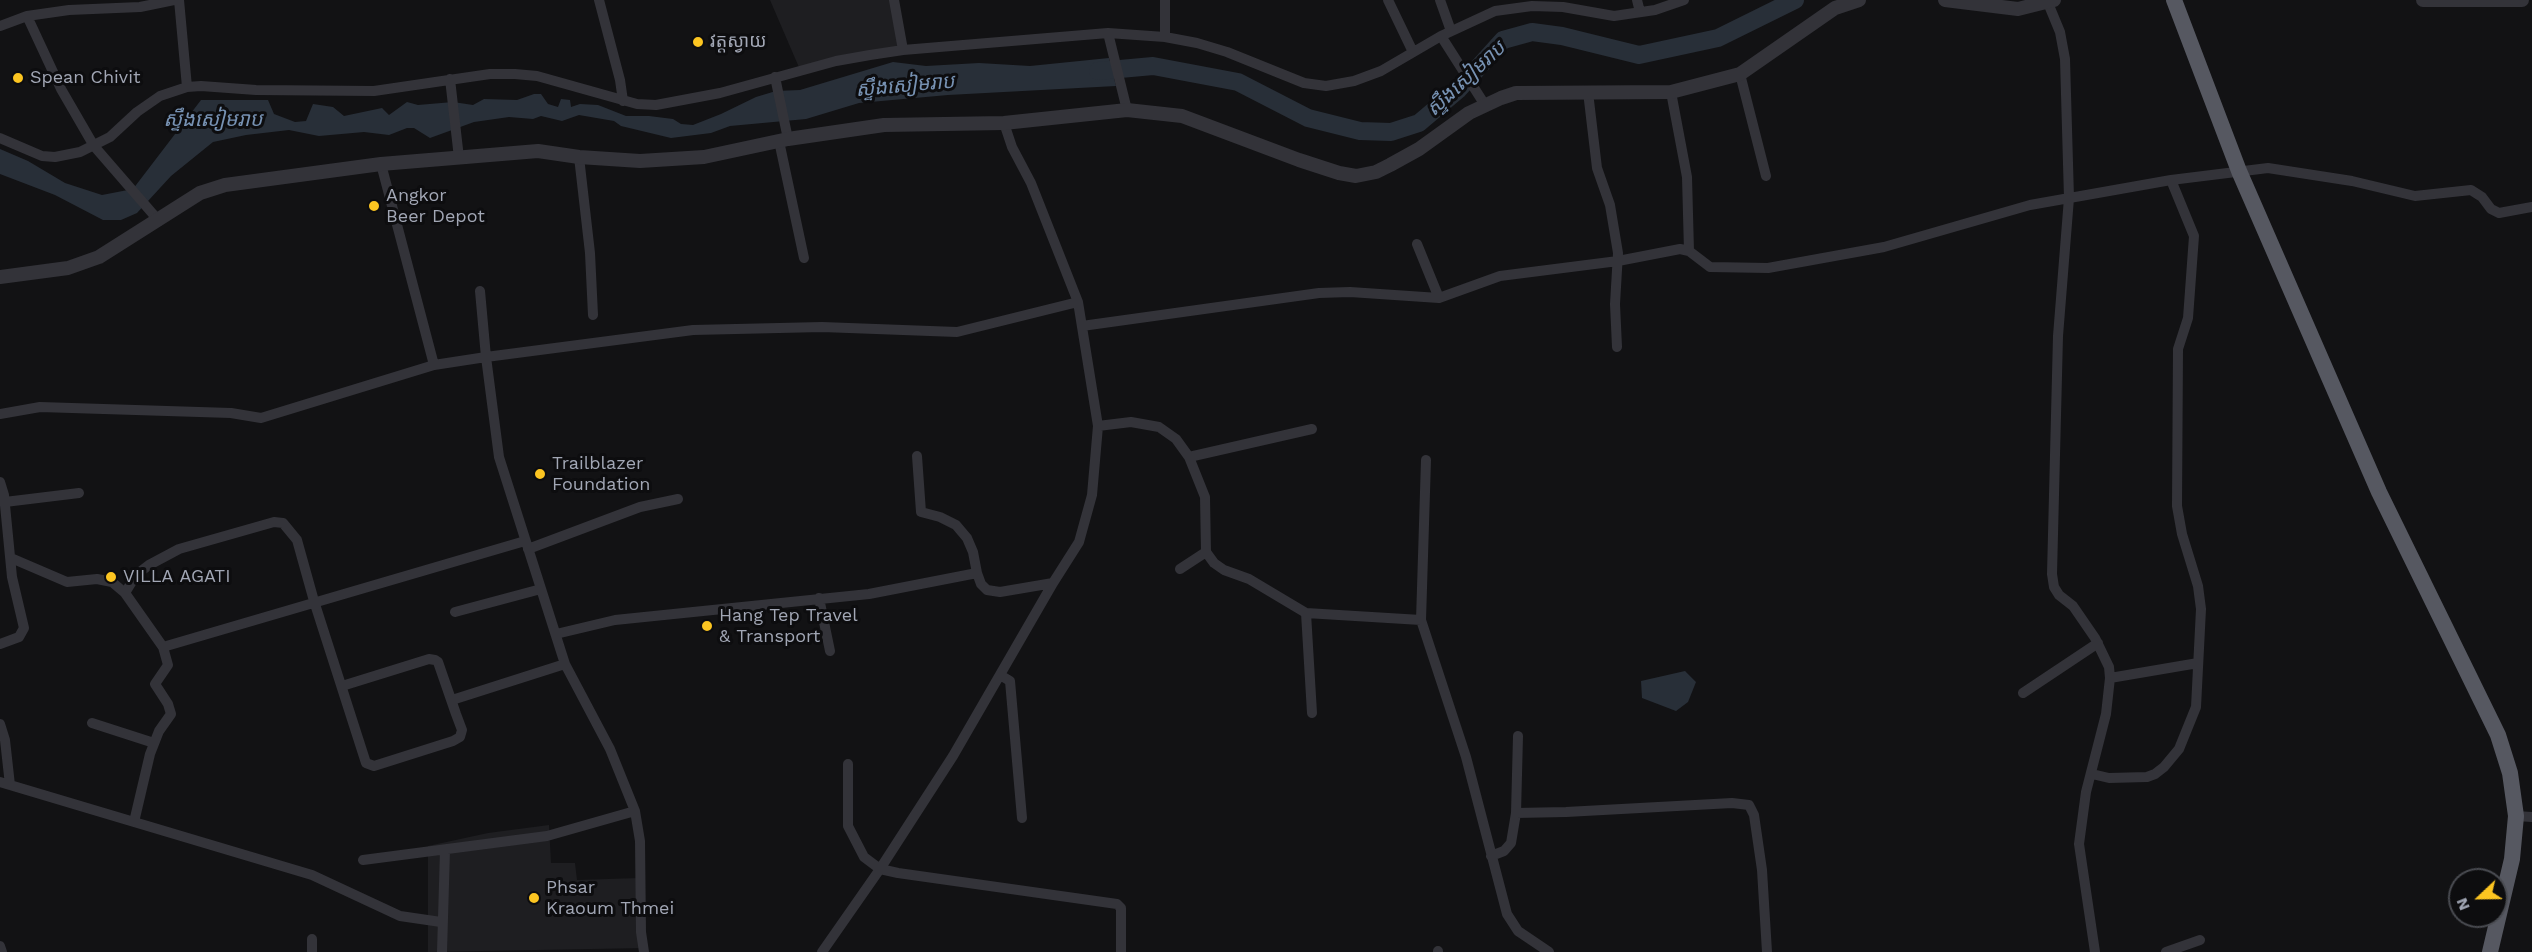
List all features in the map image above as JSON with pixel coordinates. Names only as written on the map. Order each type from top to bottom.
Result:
[{"type":"highway","points":[[2174,0],[2239,171],[2379,492],[2498,735],[2524,816],[2490,952]]},
{"type":"street","points":[[0,26],[69,5],[140,7],[174,0]]},
{"type":"street","points":[[179,0],[187,87]]},
{"type":"street","points":[[598,0],[620,80],[623,101]]},
{"type":"street","points":[[894,0],[903,50]]},
{"type":"street","points":[[1165,0],[1165,37]]},
{"type":"street","points":[[1388,0],[1413,52]]},
{"type":"street","points":[[1440,0],[1451,31]]},
{"type":"street","points":[[1638,0],[1640,12]]},
{"type":"street","points":[[0,138],[42,156],[65,156],[94,146],[150,102],[160,96],[187,87],[374,91],[450,85],[490,74],[537,76],[623,101],[656,105],[776,82],[836,61],[903,50],[1109,38],[1165,37],[1227,52],[1304,83],[1326,86],[1354,81],[1381,71],[1441,36],[1495,11],[1532,6],[1563,7],[1614,16],[1655,10],[1684,0]]},
{"type":"street","points":[[0,277],[68,268],[99,257],[155,215],[200,193],[225,185],[381,164],[537,151],[579,157],[640,160],[704,157],[784,135],[884,125],[1004,123],[1125,104],[1182,117],[1299,160],[1356,176],[1376,172],[1390,165],[1485,105],[1501,98],[1524,92],[1671,92],[1740,74],[1835,8],[1859,0]]},
{"type":"street","points":[[1945,0],[2018,9],[2051,2],[2065,59],[2069,198],[2058,336],[2052,574],[2054,587],[2059,596],[2073,606],[2097,643],[2109,667],[2106,714],[2086,792],[2079,844],[2095,952]]},
{"type":"street","points":[[2423,0],[2522,0]]},
{"type":"street","points":[[27,16],[61,89],[94,146],[155,215]]},
{"type":"street","points":[[1441,36],[1485,105]]},
{"type":"street","points":[[1109,38],[1125,104]]},
{"type":"street","points":[[1740,74],[1766,176]]},
{"type":"street","points":[[776,82],[804,258]]},
{"type":"street","points":[[450,85],[459,158]]},
{"type":"street","points":[[1588,92],[1597,168],[1610,206],[1618,261],[1615,304],[1617,347]]},
{"type":"street","points":[[1671,92],[1687,177],[1689,251]]},
{"type":"street","points":[[822,952],[880,869],[953,756],[1079,542],[1092,495],[1098,426],[1078,302],[1032,183],[1012,147],[1004,123]]},
{"type":"street","points":[[579,157],[590,253],[592,315]]},
{"type":"street","points":[[381,164],[434,365]]},
{"type":"street","points":[[1082,327],[1318,293],[1350,292],[1439,298],[1500,276],[1618,261],[1680,249],[1689,251],[1710,267],[1768,268],[1884,247],[2030,205],[2171,180],[2268,168],[2352,181],[2415,196],[2471,190],[2482,197],[2491,209],[2499,213],[2532,207]]},
{"type":"street","points":[[2092,774],[2109,778],[2147,777],[2164,767],[2180,749],[2196,707],[2201,609],[2198,586],[2182,534],[2177,507],[2178,349],[2188,318],[2194,236],[2171,180]]},
{"type":"street","points":[[1417,244],[1439,298]]},
{"type":"street","points":[[480,291],[499,457],[565,664],[610,749],[635,811],[640,841],[641,932],[644,952]]},
{"type":"street","points":[[0,414],[51,407],[231,413],[261,418],[434,365],[486,357],[693,330],[822,327],[957,332],[1078,302]]},
{"type":"street","points":[[1098,426],[1131,422],[1159,426],[1176,439],[1189,457],[1205,497],[1206,552],[1214,563],[1224,570],[1249,579],[1306,613],[1421,620]]},
{"type":"street","points":[[1189,457],[1312,429]]},
{"type":"street","points":[[917,456],[921,512],[940,517],[956,525],[967,538],[981,584],[987,590],[1000,592],[1053,583]]},
{"type":"street","points":[[1426,460],[1421,620],[1466,757],[1511,923],[1518,931],[1549,952]]},
{"type":"street","points":[[0,482],[5,502],[12,577],[24,628],[19,637],[0,644]]},
{"type":"street","points":[[5,502],[79,493]]},
{"type":"street","points":[[162,647],[314,601],[527,545],[640,507],[678,499]]},
{"type":"street","points":[[125,593],[136,575],[149,565],[179,549],[274,522],[283,523],[297,540],[363,759],[369,765],[408,755],[460,737],[462,730],[438,662],[429,659],[342,686]]},
{"type":"street","points":[[1180,569],[1206,552]]},
{"type":"street","points":[[11,558],[61,580],[112,582],[125,593],[162,647],[168,665],[155,684],[171,714],[154,743],[134,822]]},
{"type":"street","points":[[556,634],[615,620],[869,594],[977,573]]},
{"type":"street","points":[[455,612],[541,589]]},
{"type":"street","points":[[819,598],[830,651]]},
{"type":"street","points":[[1306,613],[1312,713]]},
{"type":"street","points":[[2023,693],[2097,643]]},
{"type":"street","points":[[2110,678],[2198,663]]},
{"type":"street","points":[[452,700],[565,664]]},
{"type":"street","points":[[1000,675],[1010,681],[1022,818]]},
{"type":"street","points":[[92,723],[154,743]]},
{"type":"street","points":[[0,724],[5,740],[5,783],[312,875],[400,916],[441,922]]},
{"type":"street","points":[[1491,856],[1504,851],[1511,843],[1516,813],[1518,736]]},
{"type":"street","points":[[848,764],[848,826],[864,857],[880,869],[1117,904],[1121,908],[1121,952]]},
{"type":"street","points":[[1516,813],[1732,803],[1749,805],[1754,815],[1762,870],[1767,952]]},
{"type":"street","points":[[363,860],[548,836],[635,811]]},
{"type":"street","points":[[442,952],[441,922],[445,850]]},
{"type":"street","points":[[312,939],[312,952]]},
{"type":"street","points":[[2166,952],[2200,940]]},
{"type":"street","points":[[0,946],[2,952]]},
{"type":"shaded area","points":[[770,0],[890,0],[902,47],[801,72]]},
{"type":"shaded area","name":"Phsar Kraoum Thmei","points":[[549,825],[551,863],[575,863],[577,880],[639,878],[646,948],[428,952],[428,846],[488,833]]},
{"type":"water","name":"ស្ទឹងសៀមរាប","points":[[1109,58],[1116,86],[948,95],[859,103],[806,119],[730,126],[711,133],[671,138],[621,126],[614,121],[579,115],[562,121],[541,116],[533,119],[509,117],[474,122],[430,138],[414,128],[407,128],[389,135],[364,132],[319,136],[289,130],[246,135],[213,142],[171,176],[137,213],[121,220],[103,220],[55,195],[0,174],[0,149],[28,161],[65,183],[102,195],[133,189],[201,100],[268,100],[274,114],[295,122],[306,121],[313,104],[333,107],[344,116],[382,108],[389,115],[407,102],[418,105],[453,102],[473,105],[484,99],[517,100],[541,94],[548,104],[558,107],[561,99],[570,100],[571,107],[580,104],[598,105],[626,116],[673,119],[681,124],[693,125],[756,97],[776,91],[800,90],[893,62],[926,66],[979,63],[1030,66]]},
{"type":"water","points":[[1685,671],[1696,682],[1688,702],[1676,711],[1642,698],[1641,681]]},
{"type":"waterway","name":"ស្ទឹងសៀមរាប","points":[[1098,71],[1153,66],[1238,82],[1308,118],[1360,131],[1391,132],[1419,123],[1458,90],[1503,40],[1532,32],[1562,36],[1639,55],[1718,38],[1795,0]]},
{"type":"place","name":"វត្តស្វាយ","points":[[698,42]]},
{"type":"place","name":"Spean Chivit","points":[[18,78]]},
{"type":"place","name":"Angkor Beer Depot","points":[[374,206]]},
{"type":"place","name":"Trailblazer Foundation","points":[[540,474]]},
{"type":"place","name":"VILLA AGATI","points":[[111,577]]},
{"type":"place","name":"Hang Tep Travel & Transport","points":[[707,626]]},
{"type":"place","name":"Phsar Kraoum Thmei","points":[[534,898]]}]
